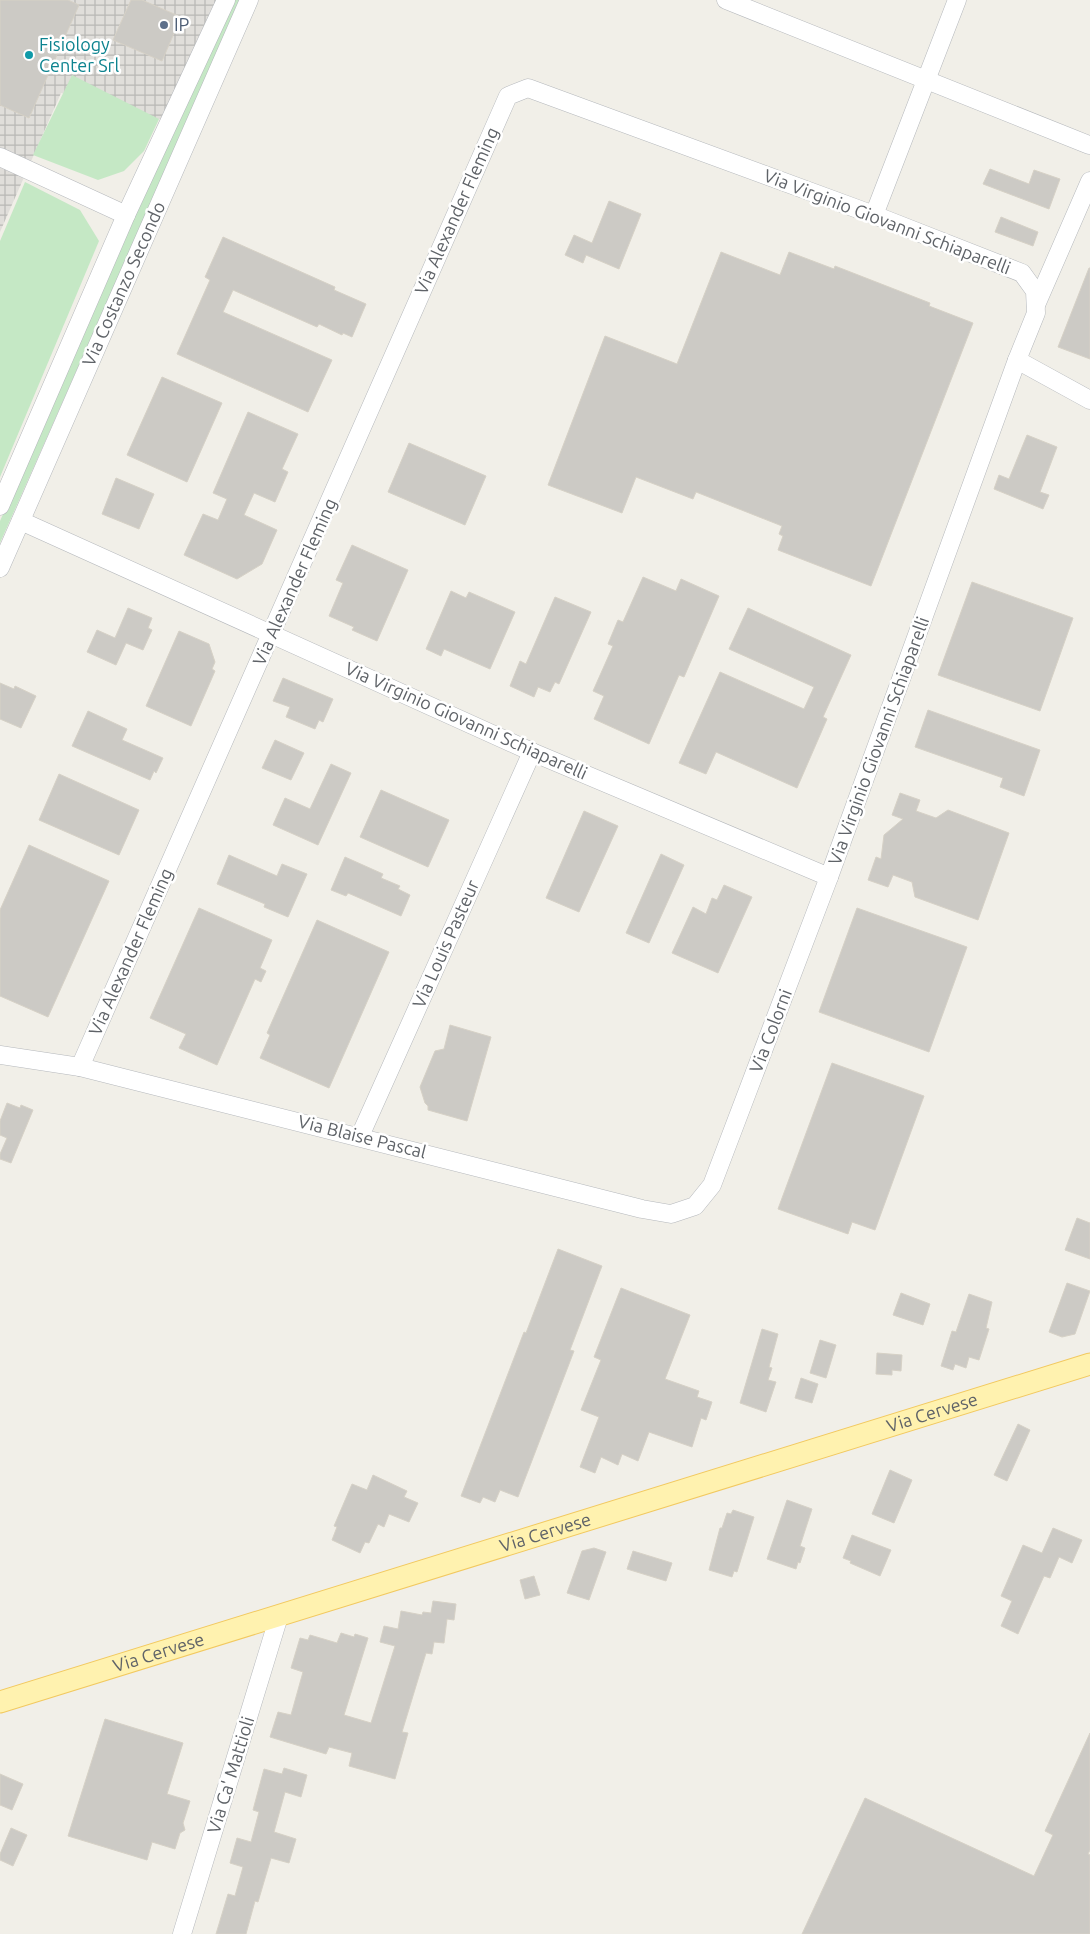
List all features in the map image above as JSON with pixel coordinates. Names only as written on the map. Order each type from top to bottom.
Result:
[{"type":"main road","name":"Via Cervese","points":[[0,1702],[1090,1364]]},
{"type":"street","name":"Via Costanzo Secondo","points":[[0,506],[126,215],[226,0]]},
{"type":"street","name":"Via Costanzo Secondo","points":[[0,568],[249,0]]},
{"type":"street","points":[[726,0],[1089,145]]},
{"type":"street","points":[[874,215],[957,0]]},
{"type":"street","name":"Via Virginio Giovanni Schiaparelli","points":[[21,521],[532,752],[829,877],[1036,313],[1035,291],[1022,274],[874,215],[528,88]]},
{"type":"street","name":"Via Alexander Fleming","points":[[80,1067],[508,96],[528,88]]},
{"type":"street","points":[[0,157],[126,215]]},
{"type":"street","points":[[1036,305],[1090,181]]},
{"type":"street","points":[[1018,360],[1090,400]]},
{"type":"street","name":"Via Louis Pasteur","points":[[360,1136],[532,752]]},
{"type":"street","name":"Via Colorni","points":[[712,1185],[829,877]]},
{"type":"street","name":"Via Blaise Pascal","points":[[0,1055],[80,1067],[360,1136],[642,1209],[671,1214],[695,1206],[712,1185]]},
{"type":"street","name":"Via Ca' Mattioli","points":[[182,1934],[280,1616]]},
{"type":"shaded area","points":[[0,0],[251,0],[192,128],[61,93],[0,232]]},
{"type":"green space","points":[[231,0],[241,0],[0,543],[0,521]]},
{"type":"green space","points":[[72,75],[159,119],[144,151],[124,171],[98,180],[33,155]]},
{"type":"green space","points":[[25,182],[80,210],[99,241],[0,477],[0,241]]},
{"type":"building","name":"Fisiology Center Srl","points":[[0,0],[68,0],[79,5],[29,118],[0,105]]},
{"type":"building","points":[[131,0],[142,0],[181,17],[162,61],[113,40]]},
{"type":"building","points":[[990,169],[1029,184],[1034,170],[1060,179],[1049,209],[983,184]]},
{"type":"building","points":[[609,201],[641,214],[619,269],[586,255],[583,263],[565,255],[574,235],[592,243]]},
{"type":"building","points":[[1001,217],[1038,232],[1033,246],[995,232]]},
{"type":"building","points":[[223,237],[335,287],[334,290],[366,304],[352,337],[343,333],[342,335],[319,324],[317,327],[233,290],[223,312],[332,360],[308,412],[177,354],[210,280],[205,277]]},
{"type":"building","points":[[721,252],[780,275],[789,252],[834,269],[835,266],[930,303],[929,306],[973,323],[871,586],[778,550],[783,536],[779,534],[782,526],[696,492],[693,499],[636,477],[622,513],[548,485],[605,336],[677,364]]},
{"type":"building","points":[[1090,268],[1090,359],[1058,347]]},
{"type":"building","points":[[162,377],[222,403],[187,482],[127,455]]},
{"type":"building","points":[[248,412],[298,434],[282,469],[288,472],[275,502],[254,493],[244,515],[277,530],[262,564],[237,579],[184,555],[203,514],[218,520],[227,499],[213,493]]},
{"type":"building","points":[[1027,435],[1057,447],[1040,492],[1049,495],[1043,509],[994,489],[999,475],[1009,479]]},
{"type":"building","points":[[409,443],[486,476],[465,525],[388,492]]},
{"type":"building","points":[[116,478],[154,494],[139,529],[102,514]]},
{"type":"building","points":[[352,545],[408,570],[377,641],[352,630],[354,627],[329,616],[343,583],[336,580]]},
{"type":"building","points":[[643,577],[676,591],[681,579],[719,596],[684,677],[679,675],[649,744],[594,719],[604,696],[593,691],[613,646],[608,644],[618,620],[623,622]]},
{"type":"building","points":[[972,582],[1073,618],[1040,711],[938,675]]},
{"type":"building","points":[[451,591],[466,598],[469,592],[515,612],[490,669],[444,649],[441,656],[426,649]]},
{"type":"building","points":[[555,597],[591,612],[559,684],[555,682],[550,692],[538,687],[534,697],[510,686],[520,661],[526,664]]},
{"type":"building","points":[[128,608],[152,618],[148,628],[152,630],[143,650],[126,643],[116,665],[87,652],[97,630],[115,638]]},
{"type":"building","points":[[748,608],[851,655],[823,717],[827,719],[797,788],[716,752],[706,774],[679,763],[720,672],[804,709],[814,687],[729,649]]},
{"type":"building","points":[[179,631],[209,644],[215,662],[212,669],[215,671],[191,726],[146,706]]},
{"type":"building","points":[[283,678],[333,699],[323,722],[319,720],[315,729],[286,717],[290,707],[273,701]]},
{"type":"building","points":[[0,683],[14,689],[15,686],[36,696],[21,728],[0,719]]},
{"type":"building","points":[[928,710],[1040,750],[1024,796],[1000,787],[1003,778],[915,747]]},
{"type":"building","points":[[88,711],[127,729],[122,740],[163,758],[156,773],[154,771],[150,780],[72,746]]},
{"type":"building","points":[[275,740],[304,753],[291,780],[262,768]]},
{"type":"building","points":[[331,764],[351,773],[318,845],[273,825],[285,798],[310,809]]},
{"type":"building","points":[[59,774],[139,810],[119,855],[39,820]]},
{"type":"building","points":[[381,790],[449,820],[428,867],[360,837]]},
{"type":"building","points":[[900,793],[920,800],[916,811],[936,818],[948,810],[1009,833],[978,920],[915,897],[912,882],[893,875],[888,887],[868,880],[876,857],[881,859],[884,835],[903,819],[892,815]]},
{"type":"building","points":[[584,811],[618,826],[579,912],[546,898]]},
{"type":"building","points":[[29,845],[109,881],[48,1017],[0,996],[0,910]]},
{"type":"building","points":[[661,854],[684,865],[649,943],[626,933]]},
{"type":"building","points":[[229,855],[277,876],[282,864],[307,874],[288,917],[264,907],[265,904],[217,884]]},
{"type":"building","points":[[345,857],[383,874],[381,878],[400,886],[398,889],[410,895],[401,916],[348,893],[346,896],[331,890]]},
{"type":"building","points":[[724,885],[752,897],[718,973],[672,953],[693,907],[706,914],[712,898],[717,900]]},
{"type":"building","points":[[199,908],[272,940],[260,968],[266,971],[261,982],[255,979],[217,1065],[179,1048],[186,1034],[150,1018]]},
{"type":"building","points":[[857,908],[967,947],[929,1052],[819,1012]]},
{"type":"building","points":[[317,920],[389,952],[329,1088],[260,1058],[270,1035],[267,1033]]},
{"type":"building","points":[[450,1025],[491,1037],[467,1121],[428,1110],[420,1087],[435,1051],[444,1049]]},
{"type":"building","points":[[832,1063],[924,1096],[875,1230],[852,1222],[848,1234],[778,1209]]},
{"type":"building","points":[[7,1103],[20,1108],[21,1105],[33,1110],[11,1163],[0,1159],[0,1154],[7,1138],[0,1135],[0,1121]]},
{"type":"building","points":[[1077,1218],[1090,1223],[1090,1259],[1065,1250]]},
{"type":"building","points":[[558,1249],[602,1266],[570,1350],[574,1351],[518,1497],[500,1490],[495,1502],[483,1497],[480,1503],[461,1496]]},
{"type":"building","points":[[1067,1283],[1090,1291],[1075,1334],[1062,1337],[1049,1332]]},
{"type":"building","points":[[621,1288],[690,1315],[665,1379],[699,1391],[697,1397],[712,1402],[706,1420],[701,1418],[692,1447],[649,1432],[638,1461],[622,1454],[618,1465],[601,1457],[595,1473],[580,1467],[599,1417],[581,1410],[601,1360],[594,1357]]},
{"type":"building","points":[[901,1293],[930,1304],[923,1325],[893,1315]]},
{"type":"building","points":[[969,1294],[992,1302],[986,1328],[989,1329],[979,1360],[969,1357],[966,1368],[955,1364],[953,1370],[941,1366],[952,1331],[956,1332]]},
{"type":"building","points":[[762,1329],[778,1334],[769,1367],[772,1368],[768,1380],[776,1382],[766,1412],[740,1403]]},
{"type":"building","points":[[820,1340],[836,1345],[826,1378],[810,1373]]},
{"type":"building","points":[[877,1353],[902,1355],[901,1371],[892,1370],[892,1375],[876,1374]]},
{"type":"building","points":[[801,1378],[818,1384],[812,1403],[795,1398]]},
{"type":"building","points":[[1018,1424],[1030,1430],[1007,1481],[994,1475]]},
{"type":"building","points":[[890,1470],[912,1480],[894,1523],[872,1514]]},
{"type":"building","points":[[373,1475],[407,1491],[404,1497],[418,1503],[409,1522],[389,1514],[384,1527],[378,1524],[369,1543],[365,1542],[360,1553],[332,1540],[337,1527],[334,1526],[352,1484],[367,1490]]},
{"type":"building","points":[[787,1500],[812,1509],[800,1546],[805,1548],[796,1569],[767,1559]]},
{"type":"building","points":[[733,1510],[754,1517],[737,1572],[734,1571],[732,1577],[709,1570],[720,1528],[722,1528],[727,1513],[731,1514]]},
{"type":"building","points":[[1053,1528],[1082,1540],[1072,1563],[1059,1557],[1050,1578],[1044,1576],[1018,1634],[1001,1626],[1012,1601],[1001,1596],[1023,1545],[1042,1553]]},
{"type":"building","points":[[852,1535],[891,1550],[880,1576],[843,1558]]},
{"type":"building","points":[[594,1548],[606,1552],[589,1600],[567,1593],[582,1551]]},
{"type":"building","points":[[633,1551],[672,1563],[666,1581],[627,1569]]},
{"type":"building","points":[[534,1576],[540,1595],[525,1599],[520,1580]]},
{"type":"building","points":[[433,1601],[456,1604],[454,1620],[447,1619],[444,1643],[434,1642],[432,1654],[426,1653],[402,1732],[408,1733],[395,1779],[349,1766],[352,1753],[329,1747],[326,1754],[270,1737],[278,1712],[291,1715],[303,1672],[291,1668],[300,1638],[308,1640],[310,1635],[337,1643],[341,1633],[354,1637],[355,1634],[368,1638],[344,1715],[371,1723],[395,1646],[380,1642],[384,1626],[398,1629],[401,1611],[422,1615],[423,1612],[431,1613]]},
{"type":"building","points":[[105,1719],[183,1743],[167,1794],[190,1801],[183,1823],[185,1830],[180,1833],[175,1849],[152,1842],[147,1860],[68,1836]]},
{"type":"building","points":[[1090,1733],[1090,1850],[1088,1854],[1090,1855],[1090,1934],[802,1934],[865,1798],[1034,1876],[1053,1835],[1045,1831]]},
{"type":"building","points":[[284,1768],[307,1775],[301,1797],[285,1792],[274,1832],[296,1839],[289,1863],[271,1858],[258,1902],[255,1901],[246,1934],[216,1934],[228,1894],[235,1896],[243,1867],[230,1863],[237,1838],[251,1842],[259,1812],[253,1810],[264,1769],[282,1774]]},
{"type":"building","points":[[0,1774],[23,1784],[12,1810],[0,1805]]},
{"type":"building","points":[[11,1828],[27,1835],[13,1866],[0,1860],[0,1854]]},
{"type":"place","name":"IP","points":[[164,25]]},
{"type":"place","name":"Fisiology Center Srl","points":[[29,55]]}]
